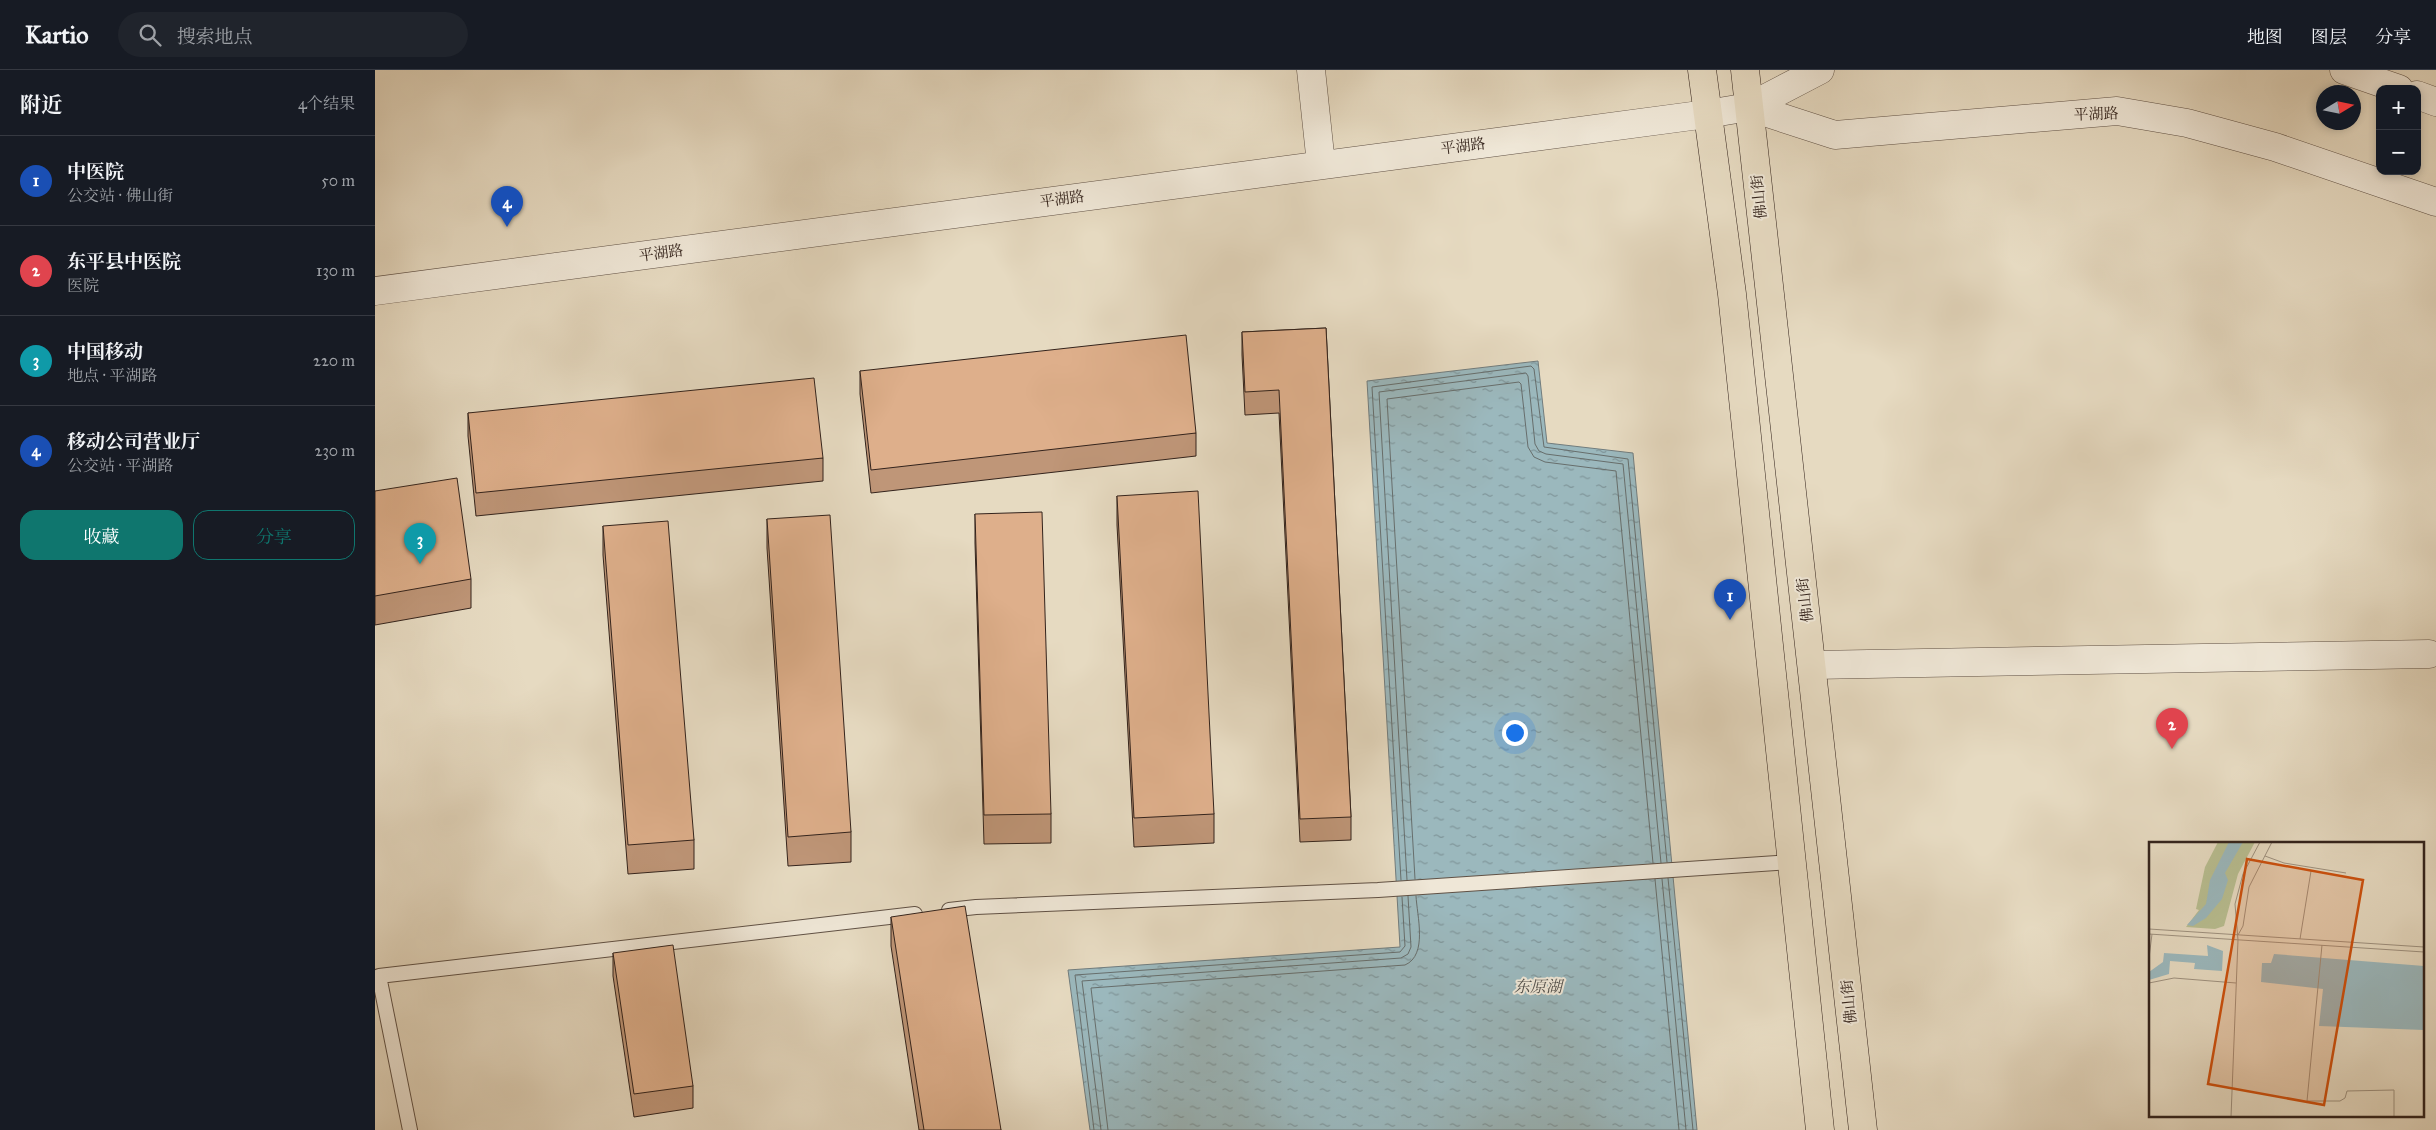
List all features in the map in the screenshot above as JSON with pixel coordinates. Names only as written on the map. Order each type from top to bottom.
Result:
[{"type":"main road","points":[[1702,70],[1733,304],[1820,1130]]},
{"type":"main road","name":"佛山街","points":[[1745,70],[1813,665],[1863,1130]]},
{"type":"street","points":[[1311,70],[1321,164]]},
{"type":"street","name":"平湖路","points":[[375,291],[1707,114],[1749,107],[1820,70]]},
{"type":"street","points":[[2344,70],[2387,85]]},
{"type":"street","points":[[2421,96],[2436,102]]},
{"type":"street","name":"平湖路","points":[[1749,107],[1835,134],[2117,111],[2187,123],[2275,147],[2436,202]]},
{"type":"street","points":[[1813,665],[2429,654]]},
{"type":"lane","points":[[410,1130],[379,976],[977,907],[1378,890],[1791,862]]},
{"type":"water","name":"东原湖","points":[[1538,361],[1547,443],[1633,453],[1697,1130],[1090,1130],[1068,970],[1400,947],[1367,381]]},
{"type":"building","points":[[1326,328],[1351,817],[1300,819],[1279,390],[1245,392],[1242,332]]},
{"type":"building","points":[[1186,335],[1196,433],[871,470],[860,371]]},
{"type":"building","points":[[814,378],[823,458],[476,493],[468,413]]},
{"type":"building","points":[[457,478],[471,579],[375,596],[375,491]]},
{"type":"building","points":[[1198,491],[1214,814],[1134,818],[1117,496]]},
{"type":"building","points":[[1042,512],[1051,814],[984,815],[975,514]]},
{"type":"building","points":[[830,515],[851,832],[788,837],[767,519]]},
{"type":"building","points":[[668,521],[694,840],[628,845],[603,526]]},
{"type":"building","points":[[965,906],[1001,1130],[924,1130],[891,917]]},
{"type":"building","points":[[673,945],[693,1086],[634,1094],[613,953]]},
{"type":"place","name":"移动公司营业厅","points":[[507,227]]},
{"type":"place","name":"中国移动","points":[[420,564]]},
{"type":"place","name":"中医院","points":[[1730,620]]},
{"type":"place","name":"东平县中医院","points":[[2172,749]]}]
